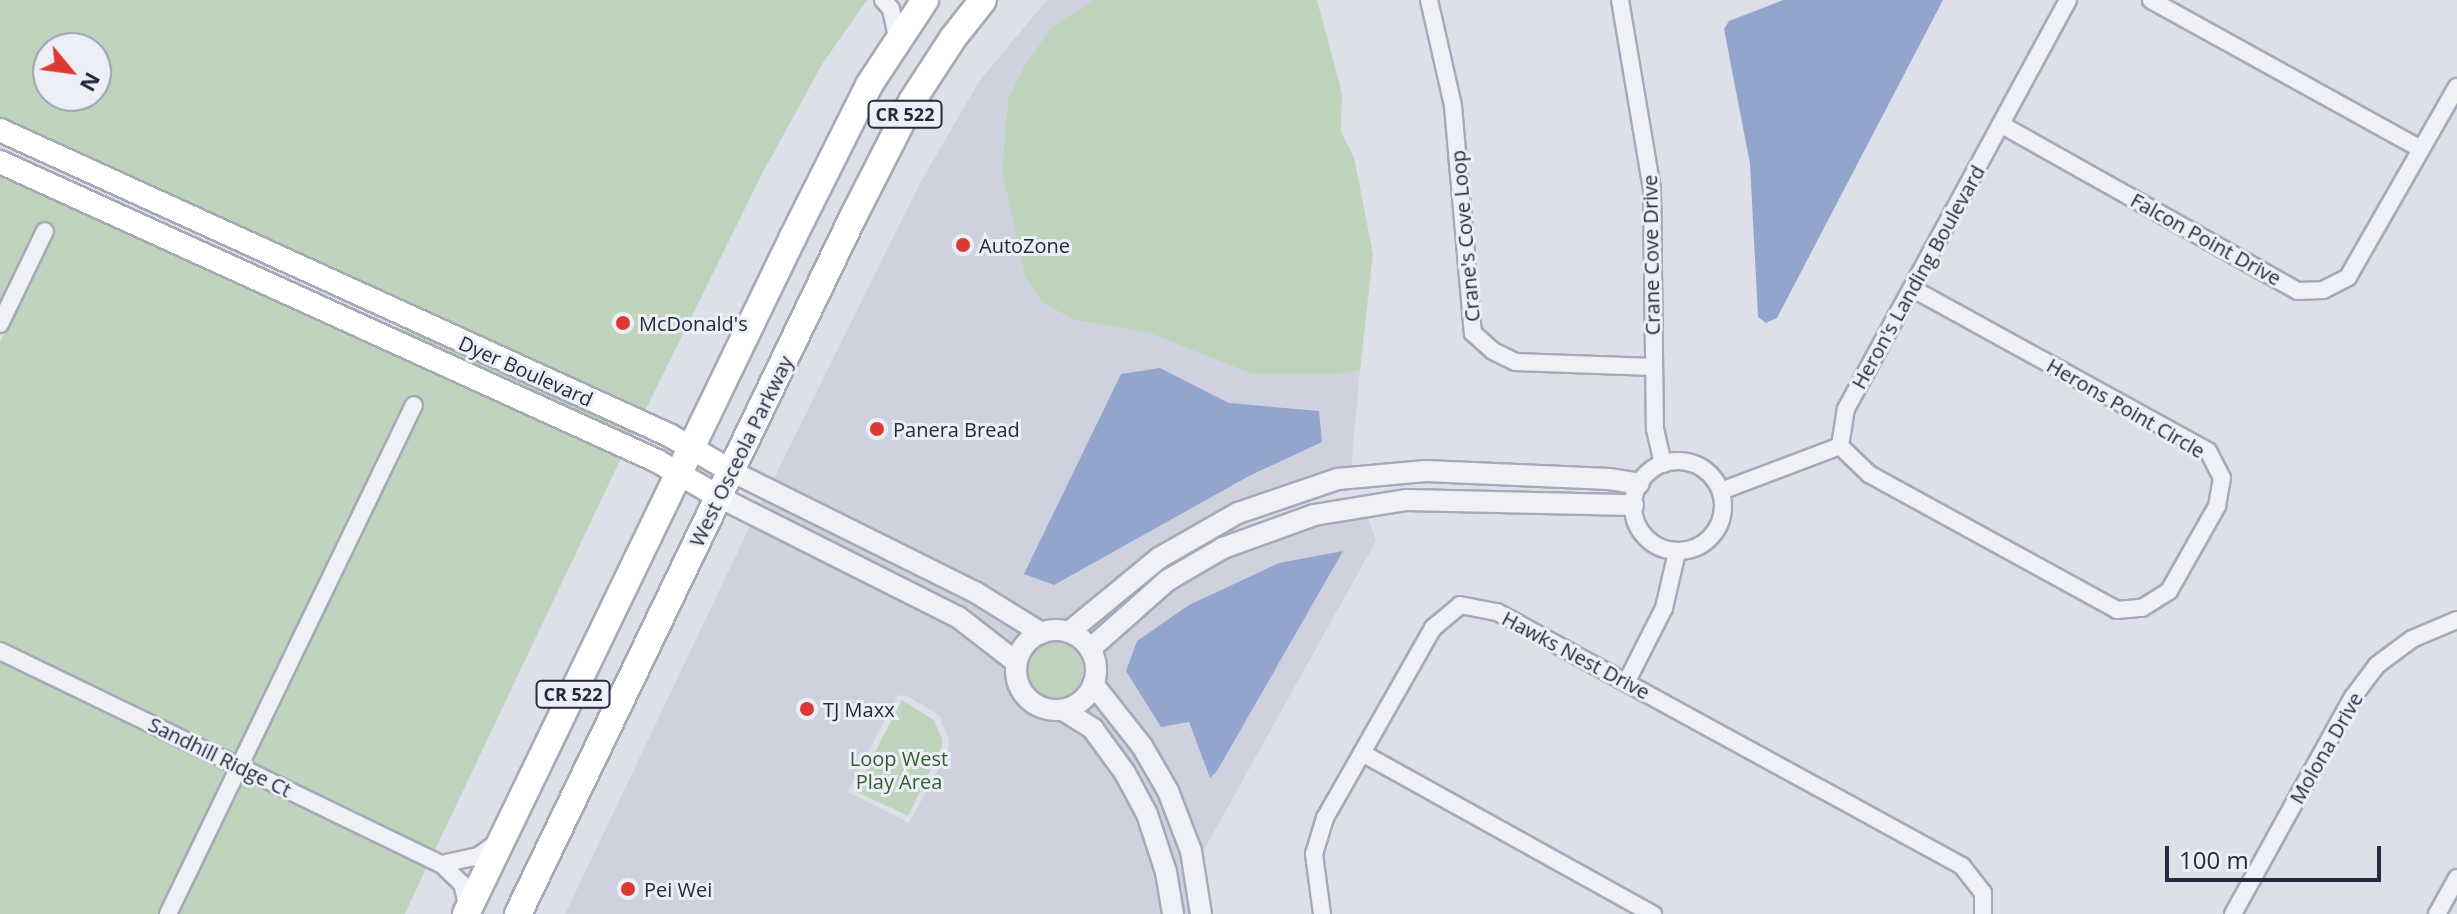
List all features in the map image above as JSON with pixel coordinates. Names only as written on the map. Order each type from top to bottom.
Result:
[{"type":"main road","name":"CR 522","points":[[467,912],[813,195],[897,38],[925,0]]},
{"type":"main road","name":"West Osceola Parkway","points":[[518,914],[842,238],[912,101],[953,38],[983,0]]},
{"type":"main road","name":"Dyer Boulevard","points":[[0,130],[692,448],[731,471]]},
{"type":"main road","points":[[0,155],[18,157],[184,233],[225,233]]},
{"type":"main road","name":"Dyer Boulevard","points":[[0,162],[679,474],[719,497]]},
{"type":"main road","points":[[238,271],[248,263],[259,261],[391,321],[421,323]]},
{"type":"street","points":[[883,0],[891,9],[897,38]]},
{"type":"street","name":"Crane's Cove Loop","points":[[1429,0],[1453,106],[1473,333],[1493,351],[1516,362],[1653,367]]},
{"type":"street","name":"Crane Cove Drive","points":[[1620,0],[1652,189],[1655,429],[1663,464]]},
{"type":"street","name":"Heron's Landing Boulevard","points":[[1840,446],[1846,409],[2068,0]]},
{"type":"street","points":[[2151,0],[2421,149]]},
{"type":"street","name":"Falcon Point Drive","points":[[2002,125],[2298,291],[2323,290],[2348,277],[2457,87]]},
{"type":"street","points":[[0,324],[45,231]]},
{"type":"street","name":"Herons Point Circle","points":[[1840,446],[1869,474],[2117,610],[2142,608],[2169,591],[2217,506],[2222,478],[2208,451],[1912,288]]},
{"type":"street","points":[[168,914],[414,405]]},
{"type":"street","points":[[1721,491],[1840,446]]},
{"type":"street","points":[[1680,461],[1698,465],[1712,476],[1721,491],[1724,509],[1720,526],[1701,545],[1677,552],[1651,542],[1641,532],[1633,505],[1639,484],[1663,464],[1680,461]]},
{"type":"street","name":"Dyer Boulevard","points":[[731,471],[975,592],[1041,633]]},
{"type":"street","points":[[1173,914],[1166,872],[1147,814],[1125,773],[1093,729],[1063,710],[1038,707],[1021,692],[1016,678],[1016,662],[1030,640],[1041,633],[1069,632],[1159,558],[1238,513],[1338,479],[1426,471],[1609,479],[1639,484]]},
{"type":"street","name":"Dyer Boulevard","points":[[719,497],[958,617],[1016,662]]},
{"type":"street","points":[[1090,649],[1168,580],[1223,548],[1314,515],[1407,500],[1633,505]]},
{"type":"street","points":[[1627,681],[1664,608],[1677,552]]},
{"type":"street","name":"Hawks Nest Drive","points":[[1362,753],[1433,628],[1460,605],[1497,612],[1962,866],[1983,893],[1983,914]]},
{"type":"street","name":"Molona Drive","points":[[2233,914],[2353,697],[2377,665],[2412,639],[2457,620]]},
{"type":"street","points":[[1063,710],[1076,705],[1093,684],[1095,661],[1090,649],[1069,632]]},
{"type":"street","name":"Sandhill Ridge Ct","points":[[0,651],[441,864]]},
{"type":"street","points":[[1093,684],[1142,746],[1168,791],[1191,851],[1201,914]]},
{"type":"street","points":[[1322,914],[1314,854],[1325,818],[1362,753],[1653,914]]},
{"type":"street","points":[[441,864],[478,856],[505,835]]},
{"type":"street","points":[[441,864],[462,884],[467,912]]},
{"type":"street","points":[[2437,914],[2457,878]]},
{"type":"shaded area","points":[[1047,0],[1094,0],[1051,28],[1008,100],[1002,171],[1025,277],[1115,325],[1149,333],[1252,374],[1335,374],[1360,370],[1351,471],[1153,552],[1065,624],[1043,625],[771,484],[920,183],[980,80]],"holes":[[[1160,368],[1229,403],[1322,442],[1249,476]]]},
{"type":"shaded area","points":[[764,497],[972,598],[1027,632],[1013,649],[758,511]]},
{"type":"shaded area","points":[[1367,514],[1376,541],[1200,857],[1102,683],[1099,652],[1173,587],[1227,555],[1317,522]],"holes":[[[1342,552],[1210,777],[1189,722],[1279,563]]]},
{"type":"shaded area","points":[[751,524],[955,624],[1008,667],[1014,693],[1033,712],[1079,727],[1118,776],[1140,816],[1158,873],[1165,914],[565,914]],"holes":[[[905,695],[939,715],[949,740],[948,751],[909,823],[848,792],[897,696]]]},
{"type":"shaded area","points":[[1095,698],[1135,749],[1161,793],[1183,853],[1193,914],[1181,914],[1174,872],[1081,711]]},
{"type":"green space","points":[[0,0],[867,0],[823,63],[763,172],[643,415],[0,122]]},
{"type":"green space","points":[[1094,0],[1317,0],[1342,93],[1341,132],[1354,157],[1373,254],[1360,370],[1335,374],[1252,374],[1149,333],[1072,319],[1041,301],[1025,277],[1002,171],[1008,99],[1024,67],[1051,28]]},
{"type":"green space","points":[[0,170],[623,454],[434,852],[250,764],[424,402],[410,395],[235,756],[0,643],[0,343],[55,228],[40,221],[0,305]]},
{"type":"green space","points":[[388,328],[420,331],[636,428],[630,441]]},
{"type":"green space","points":[[1055,642],[1075,650],[1083,670],[1075,690],[1055,698],[1035,690],[1027,670],[1035,650]]},
{"type":"green space","points":[[0,659],[229,769],[159,914],[0,914]]},
{"type":"green space","name":"Loop West Play Area","points":[[902,700],[934,720],[942,739],[942,747],[908,816],[855,791]]},
{"type":"green space","points":[[244,777],[427,866],[405,914],[178,914]]},
{"type":"water","points":[[1783,0],[1943,0],[1777,318],[1766,323],[1758,317],[1750,164],[1724,29],[1729,21]]},
{"type":"water","points":[[1160,368],[1229,403],[1319,411],[1322,442],[1249,476],[1054,585],[1024,574],[1121,374]]},
{"type":"water","points":[[1343,551],[1217,771],[1210,778],[1189,722],[1161,727],[1126,671],[1137,641],[1189,605],[1279,563]]},
{"type":"place","name":"AutoZone","points":[[963,245]]},
{"type":"place","name":"McDonald's","points":[[623,323]]},
{"type":"place","name":"Panera Bread","points":[[877,429]]},
{"type":"place","name":"TJ Maxx","points":[[807,709]]},
{"type":"place","name":"Pei Wei","points":[[628,889]]}]
